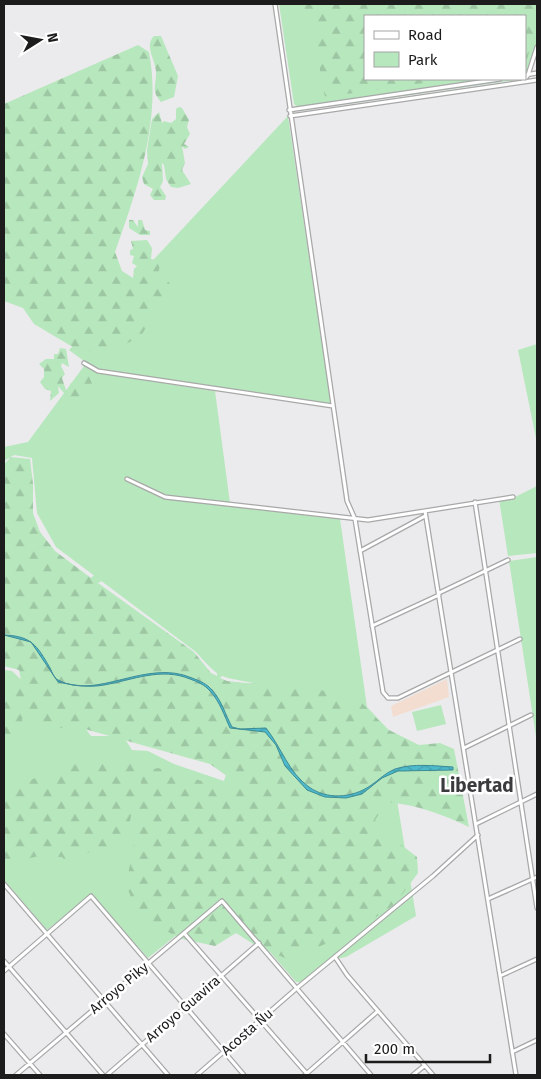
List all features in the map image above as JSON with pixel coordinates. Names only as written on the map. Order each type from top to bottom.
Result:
[{"type":"street","points":[[275,4],[347,501],[355,519],[383,692],[388,698],[398,698],[520,639]]},
{"type":"street","points":[[526,75],[537,47]]},
{"type":"street","points":[[526,75],[537,73]]},
{"type":"street","points":[[290,110],[493,80]]},
{"type":"street","points":[[290,116],[537,80]]},
{"type":"street","points":[[84,363],[98,371],[333,406]]},
{"type":"street","points":[[127,480],[165,497],[355,519],[381,519],[513,497]]},
{"type":"street","points":[[475,502],[537,908]]},
{"type":"street","points":[[425,511],[516,1075]]},
{"type":"street","points":[[360,551],[426,516]]},
{"type":"street","points":[[372,626],[508,560]]},
{"type":"street","points":[[464,748],[531,715]]},
{"type":"street","points":[[476,824],[537,794]]},
{"type":"street","name":"Acosta Ñu","points":[[197,1075],[297,988],[433,876],[478,834]]},
{"type":"street","points":[[488,899],[537,877]]},
{"type":"street","points":[[4,884],[168,1075]]},
{"type":"street","points":[[4,971],[91,896],[244,1075]]},
{"type":"street","name":"Arroyo Piky","points":[[16,1075],[222,901],[259,943]]},
{"type":"street","points":[[184,933],[307,1075],[378,1011]]},
{"type":"street","points":[[259,943],[371,1075]]},
{"type":"street","name":"Arroyo Guavira","points":[[105,1075],[259,943]]},
{"type":"street","points":[[335,957],[432,1075]]},
{"type":"street","points":[[500,976],[537,959]]},
{"type":"street","points":[[4,961],[105,1075]]},
{"type":"street","points":[[4,1034],[40,1075]]},
{"type":"street","points":[[512,1052],[537,1040]]},
{"type":"street","points":[[413,1075],[424,1066]]},
{"type":"shaded area","points":[[447,679],[449,697],[393,717],[391,706]]},
{"type":"green space","points":[[279,4],[537,4],[537,44],[526,73],[526,15],[364,15],[364,80],[486,80],[297,107],[294,104]]},
{"type":"green space","points":[[537,4],[537,26],[526,63],[526,15],[364,15],[364,80],[445,80],[325,97],[309,11],[301,7],[296,8],[294,5]]},
{"type":"green space","points":[[154,36],[161,36],[178,76],[174,97],[161,102],[155,90],[156,71],[150,48],[151,40]]},
{"type":"green space","points":[[138,45],[149,52],[152,78],[150,129],[139,179],[115,252],[122,271],[133,278],[134,269],[137,266],[132,263],[134,256],[130,255],[130,250],[133,249],[131,241],[147,240],[152,248],[151,259],[161,261],[158,274],[163,273],[165,282],[169,282],[171,289],[165,292],[167,299],[159,305],[161,309],[156,310],[141,336],[126,344],[83,353],[34,324],[23,308],[4,301],[4,104]]},
{"type":"green space","points":[[506,80],[516,80],[299,111]]},
{"type":"green space","points":[[182,108],[189,120],[187,127],[190,134],[184,144],[189,147],[185,149],[182,146],[185,163],[182,170],[191,184],[178,188],[171,187],[166,179],[162,163],[163,181],[160,187],[166,196],[165,200],[154,200],[150,195],[153,189],[144,184],[142,177],[148,164],[147,150],[152,119],[159,112],[162,123],[164,121],[171,123],[176,119],[176,109]]},
{"type":"green space","points":[[288,116],[331,404],[96,370],[69,350]]},
{"type":"green space","points":[[129,220],[133,220],[138,227],[138,220],[142,220],[145,230],[150,231],[150,235],[140,235],[129,228]]},
{"type":"green space","points":[[537,344],[537,443],[518,350]]},
{"type":"green space","points":[[60,348],[66,349],[69,367],[62,363],[61,366],[65,374],[62,378],[66,390],[74,391],[70,384],[74,381],[79,383],[76,377],[84,368],[87,370],[92,384],[91,388],[82,387],[80,396],[74,401],[69,399],[58,386],[59,393],[50,401],[51,391],[45,389],[40,382],[44,377],[44,369],[39,364],[46,359],[54,359],[54,354],[58,354]]},
{"type":"green space","points":[[84,366],[98,373],[215,391],[230,503],[165,495],[125,477],[124,480],[165,499],[340,519],[367,707],[398,740],[392,770],[416,916],[346,957],[330,960],[301,982],[296,982],[225,900],[220,900],[148,958],[92,895],[47,930],[4,880],[4,670],[12,671],[49,706],[76,716],[91,736],[123,736],[132,750],[148,751],[174,764],[224,781],[253,683],[226,677],[215,672],[196,652],[56,547],[37,513],[32,458],[14,455],[4,461],[4,447],[28,442]]},
{"type":"green space","points":[[11,457],[30,459],[33,484],[33,513],[40,532],[55,551],[91,578],[96,573],[104,576],[104,580],[98,583],[194,652],[211,673],[217,676],[217,668],[223,675],[220,678],[227,681],[277,686],[303,685],[360,701],[387,729],[419,745],[440,743],[454,749],[469,827],[429,811],[409,805],[387,802],[375,820],[386,833],[417,857],[418,873],[395,904],[360,928],[290,960],[258,947],[236,933],[215,946],[178,938],[137,912],[126,885],[136,834],[142,772],[158,768],[222,787],[238,784],[210,764],[81,728],[49,728],[22,718],[24,735],[9,737],[4,733],[4,686],[22,685],[19,670],[4,666],[4,464]]},
{"type":"green space","points":[[537,486],[537,553],[508,556],[499,499],[513,498]]},
{"type":"green space","points":[[537,557],[537,743],[509,561]]},
{"type":"green space","points":[[441,705],[446,724],[417,731],[412,712]]},
{"type":"green space","points":[[109,758],[123,768],[131,762],[139,768],[138,783],[127,835],[112,852],[90,852],[67,863],[62,857],[39,856],[4,864],[4,798],[29,781],[54,770]]},
{"type":"water","points":[[4,635],[21,637],[30,642]]},
{"type":"water","points":[[32,643],[41,653],[53,675]]},
{"type":"water","points":[[157,673],[175,673],[198,680],[208,686],[215,694],[232,727],[240,729],[266,728],[296,775],[309,787],[331,796],[348,795],[363,790],[391,771],[402,767],[417,765],[453,767],[453,770],[398,771],[382,778],[362,794],[346,798],[325,797],[307,790],[285,766],[276,745],[265,732],[230,728],[222,709],[213,695],[206,687],[196,681],[179,676],[158,674],[89,686]]},
{"type":"district","name":"Libertad","points":[[477,785]]}]
